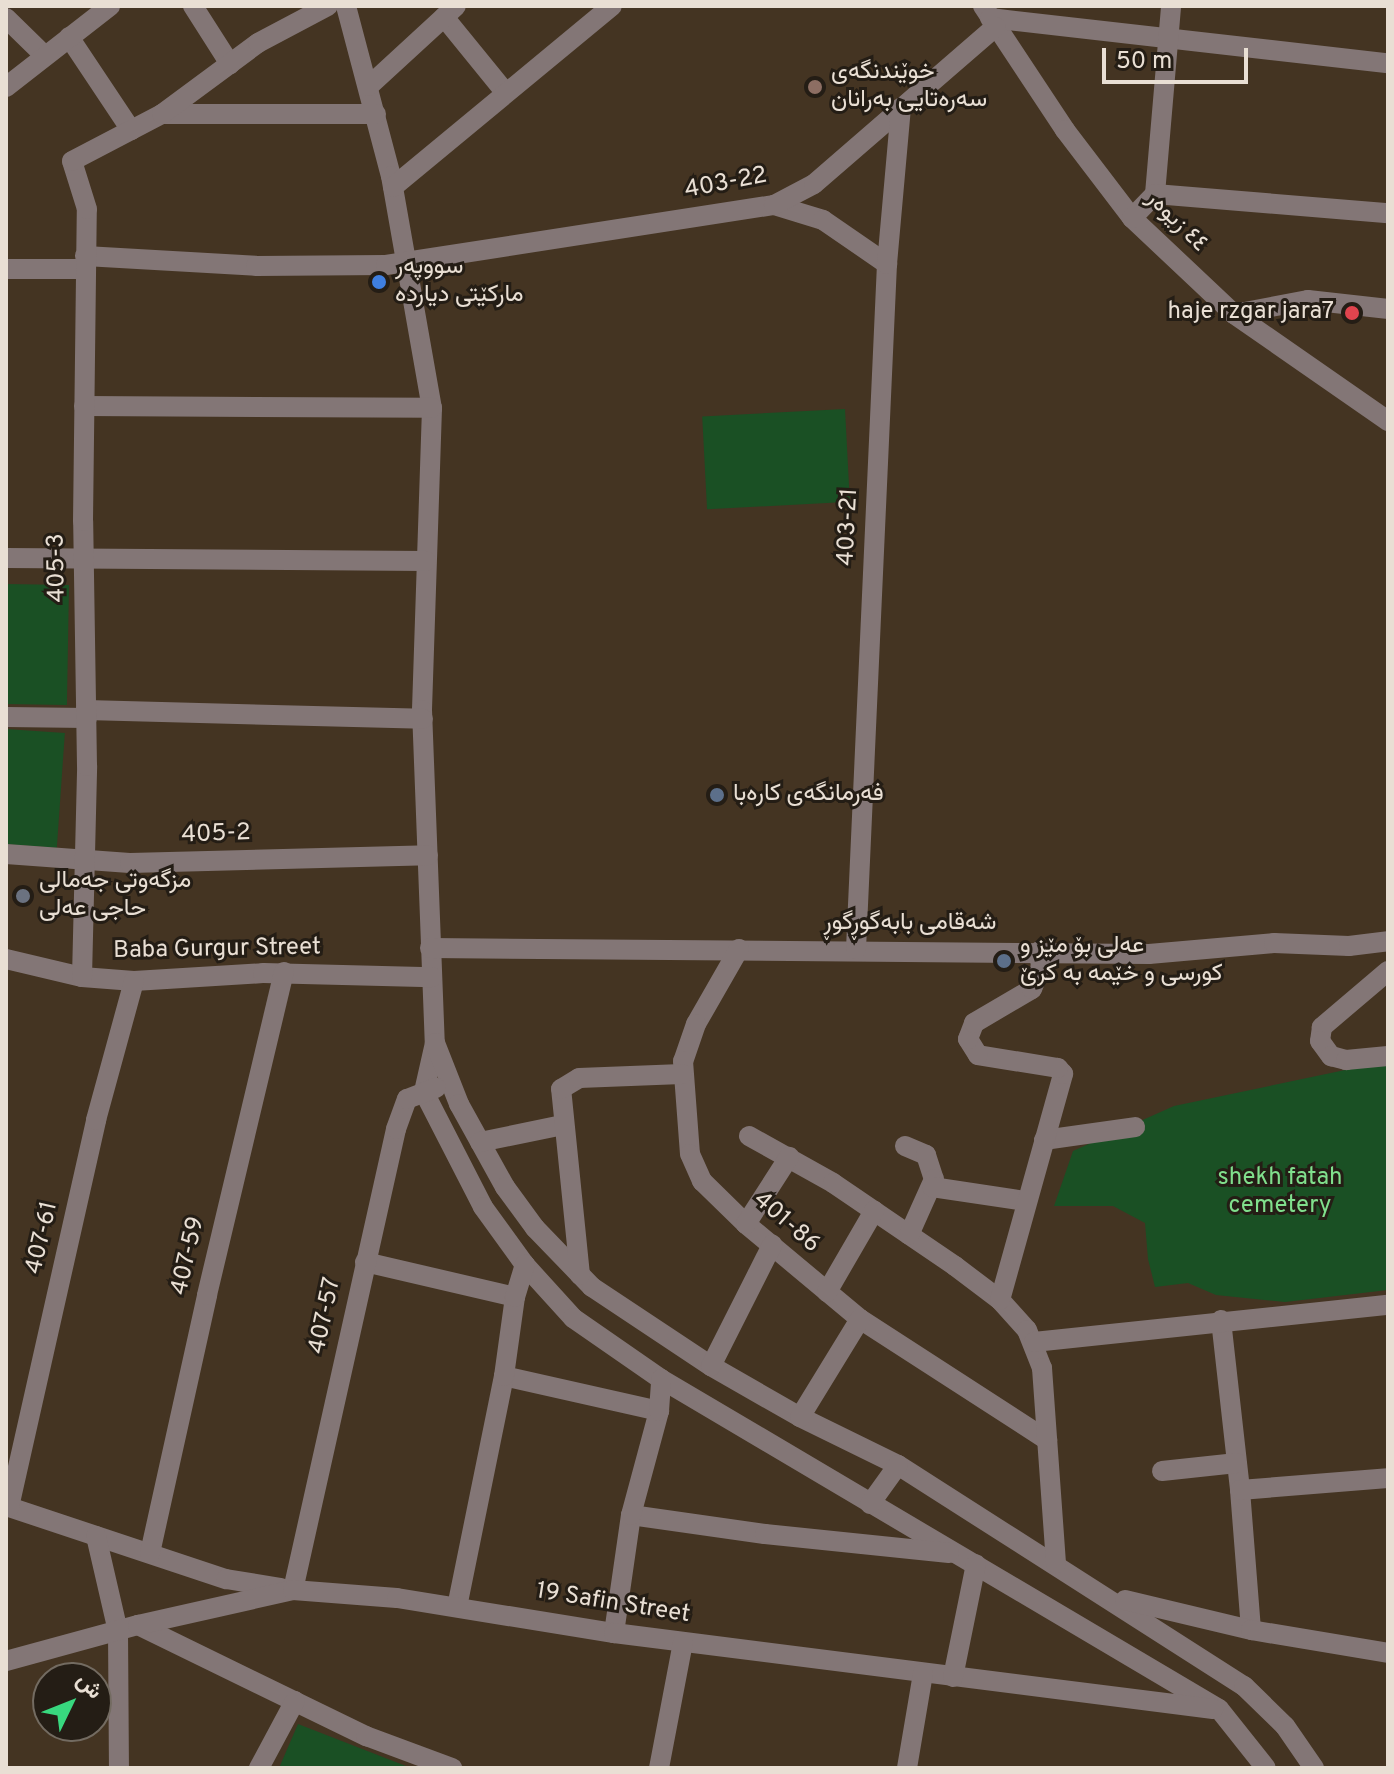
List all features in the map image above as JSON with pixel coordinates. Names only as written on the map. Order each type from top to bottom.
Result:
[{"type":"street","points":[[6,87],[110,6]]},
{"type":"street","points":[[193,6],[230,64]]},
{"type":"street","points":[[69,37],[131,130],[162,114],[258,43],[328,6]]},
{"type":"street","points":[[346,6],[393,187],[432,408],[423,719],[435,1043],[424,1092],[483,1207],[525,1265],[573,1318],[661,1379],[1219,1709],[1266,1768]]},
{"type":"street","points":[[393,187],[612,6]]},
{"type":"street","points":[[1132,218],[1155,194],[1171,6]]},
{"type":"street","points":[[369,86],[450,12],[505,92]]},
{"type":"street","points":[[989,17],[1064,16],[1169,38],[1388,63]]},
{"type":"street","name":"403-22","points":[[6,269],[85,263],[386,265],[774,205],[814,184],[901,108],[989,17]]},
{"type":"street","name":"٤٤ زیوەر","points":[[989,17],[1065,130],[1132,218],[1234,314],[1388,421]]},
{"type":"street","points":[[6,18],[45,56]]},
{"type":"street","name":"403-21","points":[[856,949],[887,264],[901,108]]},
{"type":"street","points":[[162,114],[376,114]]},
{"type":"street","name":"405-3","points":[[82,977],[87,714],[84,406],[87,209],[72,161],[131,130]]},
{"type":"street","points":[[1155,194],[1388,213]]},
{"type":"street","points":[[774,205],[823,220],[887,264]]},
{"type":"street","points":[[1234,314],[1308,300],[1388,309]]},
{"type":"street","points":[[84,406],[432,408]]},
{"type":"street","points":[[6,558],[84,556],[426,561]]},
{"type":"street","points":[[6,717],[87,714],[423,719]]},
{"type":"street","name":"405-2","points":[[6,854],[130,863],[428,855]]},
{"type":"street","name":"شەقامی بابەگوڕگوڕ","points":[[430,948],[856,949],[1149,954],[1274,943],[1349,946],[1388,941]]},
{"type":"street","name":"401-86","points":[[739,949],[691,1035],[682,1074],[692,1164],[708,1189],[860,1319],[1047,1440]]},
{"type":"street","points":[[1000,1300],[1063,1077],[1061,1071],[978,1055],[968,1039],[974,1023],[1032,989],[1040,975],[1039,951]]},
{"type":"street","name":"Baba Gurgur Street","points":[[6,959],[82,977],[134,981],[284,972],[432,977]]},
{"type":"street","points":[[1388,971],[1322,1027],[1320,1041],[1331,1056],[1346,1060],[1388,1056]]},
{"type":"street","name":"407-59","points":[[150,1553],[207,1295],[284,972]]},
{"type":"street","name":"407-61","points":[[7,1507],[96,1120],[134,981]]},
{"type":"street","points":[[435,1043],[449,1084],[519,1208],[580,1275],[711,1366],[800,1417],[898,1465],[1244,1686],[1285,1726],[1314,1768]]},
{"type":"street","points":[[580,1275],[560,1095],[565,1084],[579,1078],[682,1074]]},
{"type":"street","points":[[424,1092],[449,1084]]},
{"type":"street","name":"407-57","points":[[293,1590],[403,1104],[424,1092]]},
{"type":"street","points":[[480,1142],[563,1125]]},
{"type":"street","points":[[1044,1140],[1135,1127]]},
{"type":"street","points":[[749,1136],[789,1157],[874,1211],[1000,1300],[1019,1319],[1034,1342],[1042,1368],[1056,1564]]},
{"type":"street","points":[[905,1146],[920,1151],[931,1162],[932,1187],[909,1235]]},
{"type":"street","points":[[746,1224],[789,1157]]},
{"type":"street","points":[[932,1187],[1026,1201]]},
{"type":"street","points":[[827,1292],[874,1211]]},
{"type":"street","points":[[711,1366],[772,1245]]},
{"type":"street","points":[[365,1262],[515,1297]]},
{"type":"street","points":[[457,1607],[504,1376],[515,1297],[525,1265]]},
{"type":"street","points":[[1034,1342],[1221,1320],[1388,1305]]},
{"type":"street","points":[[800,1417],[860,1319]]},
{"type":"street","points":[[1221,1320],[1240,1490],[1251,1630]]},
{"type":"street","points":[[504,1376],[659,1411]]},
{"type":"street","points":[[614,1633],[631,1515],[659,1411],[661,1379]]},
{"type":"street","points":[[1162,1471],[1237,1463]]},
{"type":"street","points":[[870,1504],[898,1465]]},
{"type":"street","points":[[1240,1490],[1388,1478]]},
{"type":"street","points":[[7,1507],[226,1579],[293,1590]]},
{"type":"street","points":[[631,1515],[780,1536],[957,1554]]},
{"type":"street","points":[[96,1536],[118,1631],[119,1768]]},
{"type":"street","points":[[953,1677],[976,1564]]},
{"type":"street","name":"19 Safin Street","points":[[6,1661],[138,1625],[293,1590],[397,1598],[614,1633],[1219,1709]]},
{"type":"street","points":[[1107,1596],[1251,1630],[1388,1653]]},
{"type":"street","points":[[138,1625],[366,1736],[452,1768]]},
{"type":"street","points":[[659,1768],[683,1642]]},
{"type":"street","points":[[907,1768],[923,1673]]},
{"type":"street","points":[[259,1768],[295,1701]]},
{"type":"green space","points":[[845,409],[850,502],[707,509],[702,416]]},
{"type":"green space","points":[[6,584],[69,585],[67,705],[6,704]]},
{"type":"green space","points":[[6,729],[65,733],[57,848],[6,844]]},
{"type":"green space","name":"shekh fatah cemetery","points":[[1388,1061],[1388,1290],[1285,1302],[1216,1295],[1188,1283],[1155,1287],[1148,1259],[1145,1223],[1113,1206],[1054,1206],[1073,1151],[1174,1106]]},
{"type":"green space","points":[[298,1724],[411,1768],[279,1768]]},
{"type":"place","name":"خوێندنگەی سەرەتایی بەرانان","points":[[815,87]]},
{"type":"place","name":"سووپەر مارکێتی دیاردە","points":[[379,282]]},
{"type":"place","name":"haje rzgar jara7","points":[[1352,313]]},
{"type":"place","name":"فەرمانگەی کارەبا","points":[[717,795]]},
{"type":"place","name":"مزگەوتی جەمالی حاجی عەلی","points":[[23,896]]},
{"type":"place","name":"عەلی بۆ مێز و کورسی و خێمە بە کرێ","points":[[1004,961]]}]
